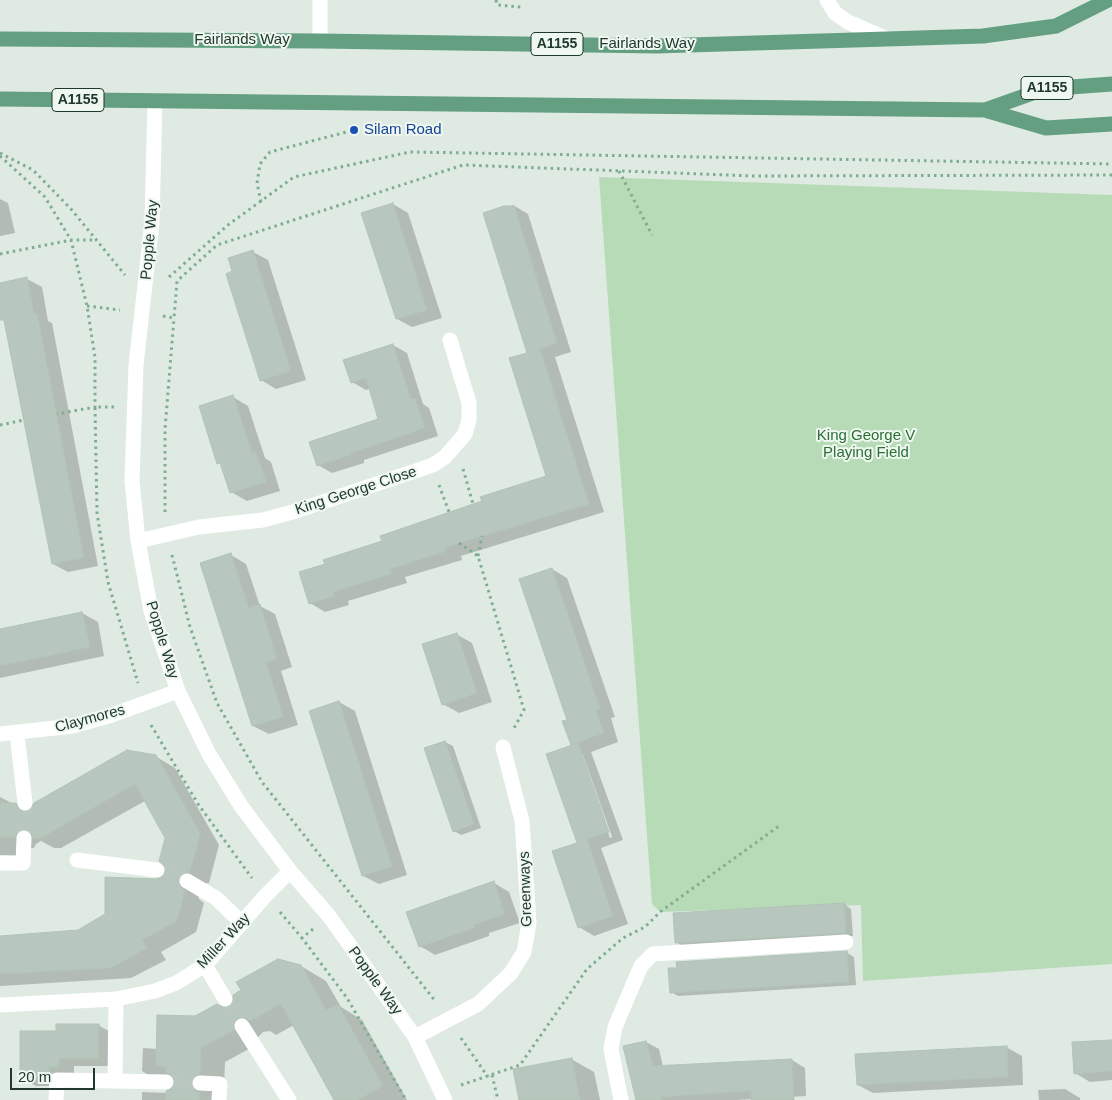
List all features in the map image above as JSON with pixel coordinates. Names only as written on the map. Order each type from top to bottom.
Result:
[{"type":"main road","name":"Fairlands Way","points":[[0,39],[656,46],[983,36],[1056,26],[1108,0]]},
{"type":"main road","name":"A1155","points":[[985,110],[1044,88],[1112,84]]},
{"type":"main road","name":"A1155","points":[[0,99],[985,110],[1046,128],[1112,124]]},
{"type":"street","points":[[320,0],[320,41]]},
{"type":"street","points":[[827,0],[835,12],[848,22],[887,39]]},
{"type":"street","name":"Popple Way","points":[[155,101],[152,213],[132,408],[132,481],[138,542],[151,611],[178,691],[214,762],[241,806],[290,871],[329,916],[415,1037],[443,1096]]},
{"type":"street","name":"King George Close","points":[[138,542],[199,528],[263,520],[296,511],[432,465],[457,446],[465,434],[469,420],[469,403],[450,340]]},
{"type":"street","name":"Claymores","points":[[0,734],[18,734],[73,726],[112,716],[178,691]]},
{"type":"street","points":[[18,734],[25,803]]},
{"type":"street","name":"Greenways","points":[[415,1037],[478,1004],[511,974],[524,952],[528,933],[529,892],[522,821],[504,747]]},
{"type":"street","points":[[0,863],[23,863],[24,838]]},
{"type":"street","points":[[77,860],[157,870]]},
{"type":"street","name":"Miller Way","points":[[0,1005],[116,999],[156,991],[176,983],[205,965],[290,871]]},
{"type":"street","points":[[187,881],[216,898],[242,923]]},
{"type":"street","points":[[621,1100],[611,1050],[615,1026],[641,966],[652,954],[846,942]]},
{"type":"street","points":[[205,965],[226,999]]},
{"type":"street","points":[[115,1081],[116,999]]},
{"type":"street","points":[[242,1026],[288,1100]]},
{"type":"street","points":[[56,1100],[57,1080],[159,1082]]},
{"type":"street","points":[[200,1083],[220,1084],[219,1100]]},
{"type":"path","points":[[496,0],[497,5],[521,6]]},
{"type":"path","points":[[261,202],[256,183],[260,164],[270,152],[354,130]]},
{"type":"path","points":[[0,154],[33,170],[71,209],[94,240],[130,281],[146,282],[165,281],[228,225],[294,178],[410,152],[1112,164]]},
{"type":"path","points":[[0,154],[45,197],[72,240],[87,306],[95,357],[95,407],[57,414]]},
{"type":"path","points":[[498,1100],[490,1076],[426,986],[262,782],[217,703],[190,628],[172,560],[165,511],[165,429],[177,281],[217,245],[463,165],[755,176],[1112,176]]},
{"type":"path","points":[[619,171],[652,236]]},
{"type":"path","points":[[0,254],[72,240],[94,240]]},
{"type":"path","points":[[87,306],[174,318]]},
{"type":"path","points":[[0,425],[24,420]]},
{"type":"path","points":[[457,446],[473,504]]},
{"type":"path","points":[[432,465],[448,512]]},
{"type":"path","points":[[482,536],[478,556],[524,710],[504,747]]},
{"type":"path","points":[[459,543],[478,556]]},
{"type":"path","points":[[443,1096],[520,1065],[587,969],[623,938],[645,927],[660,912],[779,826]]},
{"type":"path","points":[[353,896],[302,938],[347,998],[406,1100]]},
{"type":"green space","name":"King George V Playing Field","points":[[599,177],[1112,195],[1112,964],[863,981],[861,905],[660,912],[652,904]]},
{"type":"building","points":[[393,203],[427,310],[396,319],[361,213]]},
{"type":"building","points":[[504,206],[514,206],[557,343],[540,349],[589,504],[446,547],[447,551],[390,569],[392,574],[333,592],[335,596],[309,604],[299,572],[325,564],[323,560],[382,541],[380,536],[482,501],[480,497],[546,476],[509,358],[527,353],[483,213]]},
{"type":"building","points":[[253,250],[291,371],[260,381],[226,274],[232,271],[228,258]]},
{"type":"building","points":[[27,277],[34,314],[37,313],[84,558],[52,564],[4,320],[0,320],[0,283]]},
{"type":"building","points":[[393,344],[411,399],[415,398],[425,428],[317,466],[309,442],[378,419],[366,378],[351,383],[343,360]]},
{"type":"building","points":[[233,395],[252,453],[256,451],[266,482],[230,493],[220,463],[217,464],[199,406]]},
{"type":"building","points":[[231,553],[249,608],[260,604],[277,659],[266,662],[283,717],[252,726],[200,563]]},
{"type":"building","points":[[552,568],[600,708],[596,710],[604,733],[571,745],[562,721],[567,720],[519,579]]},
{"type":"building","points":[[82,612],[90,647],[0,666],[0,629]]},
{"type":"building","points":[[457,633],[477,693],[442,705],[422,644]]},
{"type":"building","points":[[339,701],[392,867],[362,876],[309,711]]},
{"type":"building","points":[[445,741],[474,824],[453,832],[424,748]]},
{"type":"building","points":[[578,743],[609,832],[587,839],[613,916],[578,928],[552,851],[577,843],[546,754]]},
{"type":"building","points":[[127,750],[156,755],[200,833],[190,872],[182,873],[178,880],[179,886],[185,891],[177,921],[142,940],[147,948],[111,968],[0,974],[0,936],[78,930],[105,914],[105,877],[156,879],[165,875],[166,867],[159,861],[165,838],[135,784],[41,838],[33,838],[29,830],[24,829],[16,833],[15,837],[0,837],[0,803],[16,803],[21,811],[30,811],[34,803]]},
{"type":"building","points":[[494,881],[505,914],[474,925],[475,928],[419,947],[406,912]]},
{"type":"building","points":[[844,903],[846,933],[675,943],[673,913]]},
{"type":"building","points":[[847,951],[849,982],[670,993],[668,968],[677,968],[676,962]]},
{"type":"building","points":[[278,959],[301,965],[326,1010],[338,1004],[383,1086],[358,1100],[334,1100],[281,1004],[250,1021],[246,1018],[237,1018],[234,1022],[234,1030],[201,1048],[200,1074],[192,1078],[191,1083],[195,1091],[199,1092],[199,1100],[166,1100],[166,1091],[174,1087],[175,1082],[171,1074],[166,1073],[167,1067],[156,1066],[157,1015],[195,1016],[217,1004],[221,1007],[229,1007],[233,1003],[233,995],[241,990],[236,982]]},
{"type":"building","points":[[56,1024],[99,1024],[98,1058],[59,1058],[59,1067],[50,1067],[48,1078],[20,1078],[20,1031],[56,1031]]},
{"type":"building","points":[[1112,1040],[1112,1071],[1074,1074],[1072,1042]]},
{"type":"building","points":[[646,1041],[653,1066],[792,1059],[794,1100],[751,1100],[751,1091],[660,1097],[661,1100],[636,1100],[623,1046]]},
{"type":"building","points":[[1007,1046],[1008,1077],[857,1085],[855,1054]]},
{"type":"building","points":[[572,1058],[580,1100],[519,1100],[513,1069]]},
{"type":"tunnel","points":[[24,838],[25,803]]},
{"type":"tunnel","points":[[157,870],[187,881]]},
{"type":"tunnel","points":[[225,999],[242,1026]]},
{"type":"tunnel","points":[[166,1082],[200,1083]]},
{"type":"place","name":"Silam Road","points":[[354,130]]}]
